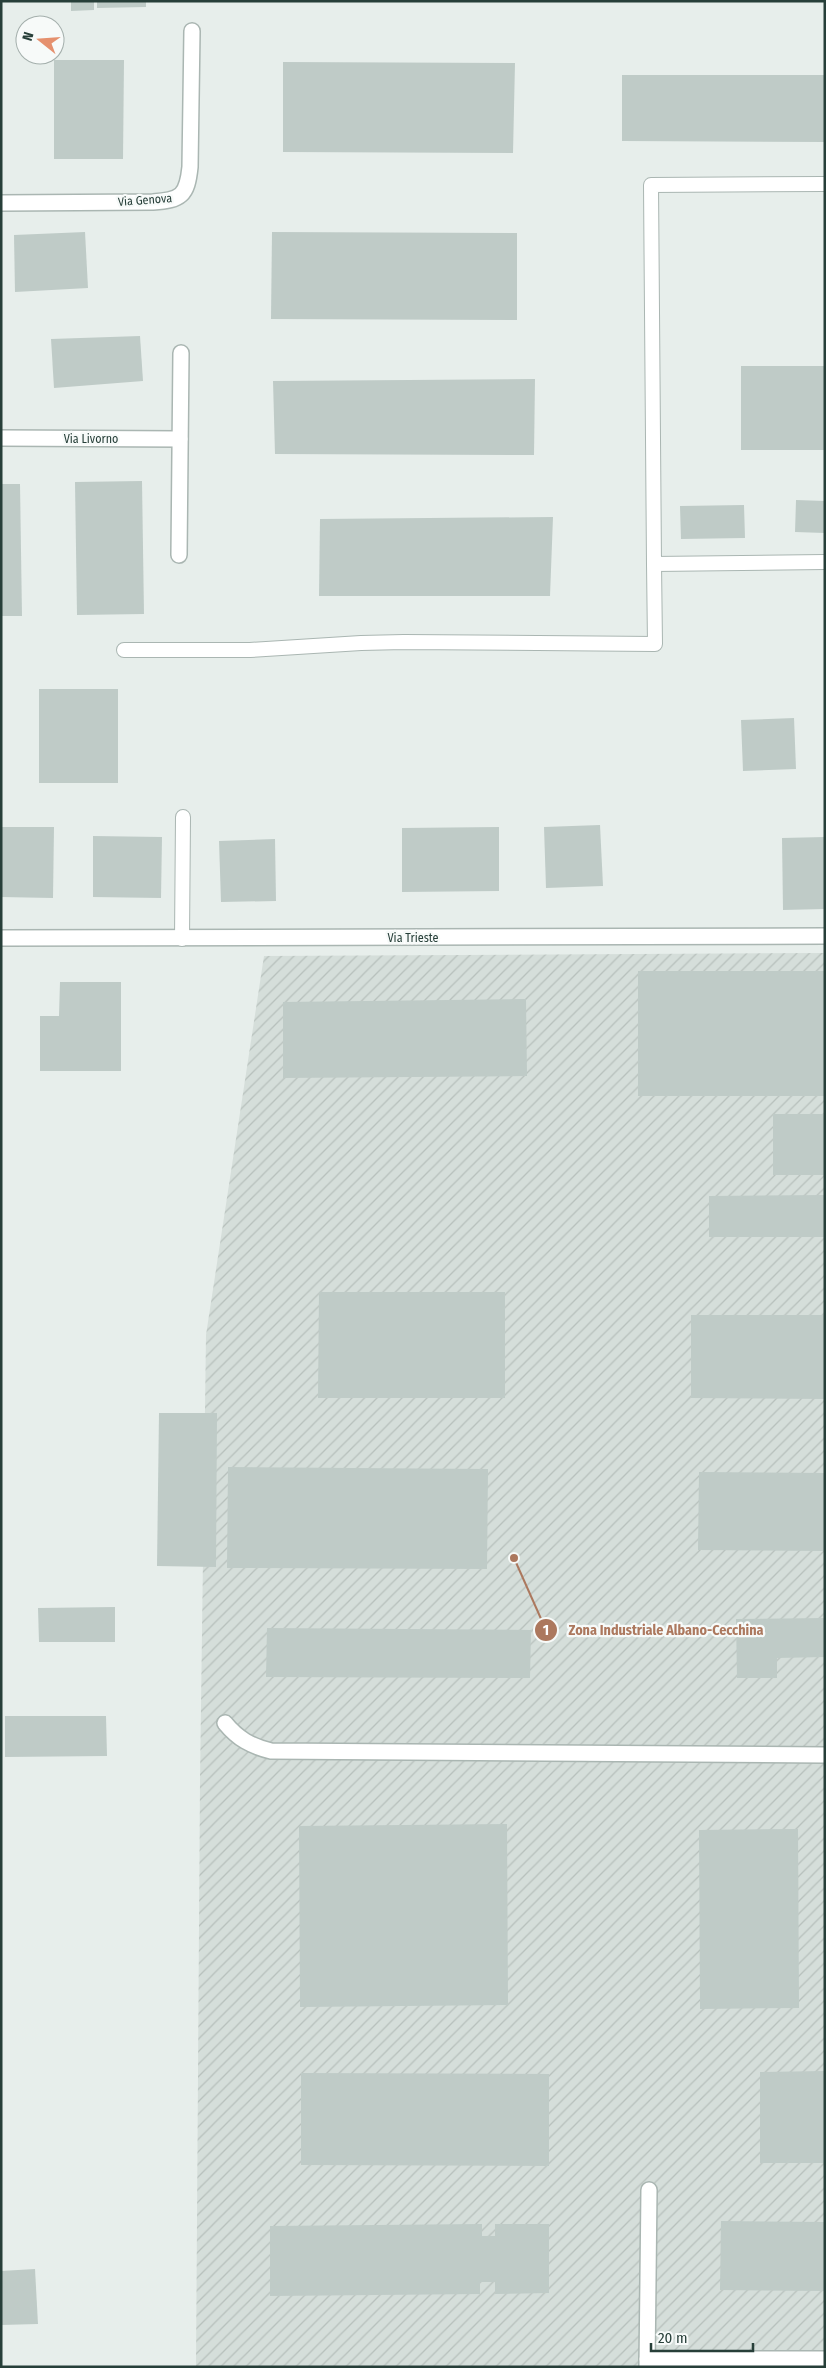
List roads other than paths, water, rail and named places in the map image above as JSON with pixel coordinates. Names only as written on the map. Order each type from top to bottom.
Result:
[{"type":"street","name":"Via Genova","points":[[1,203],[153,202],[175,200],[180,196],[187,185],[190,167],[192,31]]},
{"type":"street","points":[[179,555],[181,353]]},
{"type":"street","name":"Via Livorno","points":[[1,438],[180,439]]},
{"type":"street","name":"Via Trieste","points":[[1,938],[825,936]]},
{"type":"street","points":[[226,1723],[240,1739],[257,1748],[270,1751],[825,1755]]},
{"type":"street","points":[[649,2190],[647,2363],[825,2359]]},
{"type":"lane","points":[[124,650],[250,650],[361,642],[655,644],[651,185],[825,184]]},
{"type":"lane","points":[[654,564],[825,562]]},
{"type":"lane","points":[[182,939],[183,817]]},
{"type":"place","name":"Zona Industriale Albano-Cecchina","points":[[514,1558]]}]
